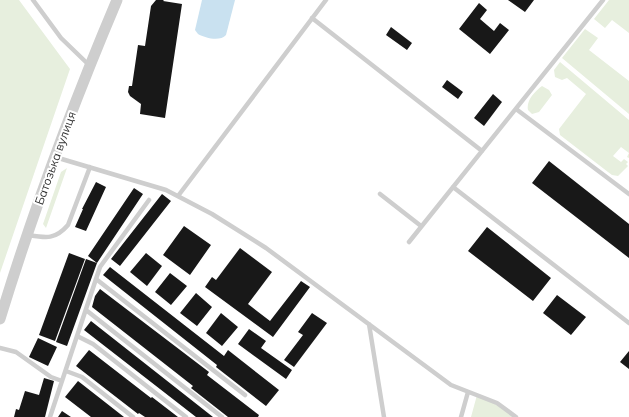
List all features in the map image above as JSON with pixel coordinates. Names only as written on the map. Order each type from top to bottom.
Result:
[{"type":"street","name":"Батозька вулиця","points":[[0,319],[27,235],[55,157],[89,65],[117,0]]},
{"type":"lane","points":[[33,0],[61,38],[89,65]]},
{"type":"lane","points":[[178,196],[326,0]]},
{"type":"lane","points":[[409,242],[602,0]]},
{"type":"lane","points":[[312,18],[482,151]]},
{"type":"lane","points":[[516,109],[629,194]]},
{"type":"lane","points":[[55,157],[166,190],[212,214],[266,248],[451,385],[497,403],[516,417]]},
{"type":"lane","points":[[27,235],[46,238],[55,236],[68,226],[90,167]]},
{"type":"lane","points":[[453,187],[629,323]]},
{"type":"lane","points":[[380,194],[421,226]]},
{"type":"lane","points":[[50,417],[100,267],[149,200]]},
{"type":"lane","points":[[96,279],[245,395]]},
{"type":"lane","points":[[86,310],[222,417]]},
{"type":"lane","points":[[369,324],[384,417]]},
{"type":"lane","points":[[77,336],[93,344],[186,417]]},
{"type":"lane","points":[[0,348],[16,352],[51,377],[62,381]]},
{"type":"lane","points":[[66,371],[82,377],[133,417]]},
{"type":"lane","points":[[461,417],[468,392]]},
{"type":"green space","points":[[0,0],[19,0],[70,69],[0,273]]},
{"type":"green space","points":[[609,0],[629,0],[629,33],[612,20],[605,28],[594,19]]},
{"type":"green space","points":[[585,29],[598,38],[589,50],[629,81],[629,114],[562,58]]},
{"type":"green space","points":[[560,62],[629,120],[629,153],[621,147],[613,156],[621,162],[624,159],[628,162],[626,164],[628,166],[618,176],[612,175],[560,135],[559,129],[586,94],[567,78],[562,80],[555,77],[554,70]]},
{"type":"green space","points":[[542,86],[549,90],[552,95],[539,112],[532,114],[528,110],[529,100]]},
{"type":"green space","points":[[67,168],[46,228],[43,224],[61,172]]},
{"type":"green space","points":[[477,395],[497,403],[516,417],[471,417]]},
{"type":"water","points":[[202,0],[235,0],[226,35],[223,37],[216,39],[204,37],[198,34],[195,30]]},
{"type":"building","points":[[156,0],[164,0],[163,1],[182,4],[165,118],[140,114],[141,104],[130,96],[128,92],[129,86],[132,86],[138,45],[145,46],[151,6]]},
{"type":"building","points":[[508,0],[534,0],[525,12]]},
{"type":"building","points":[[479,3],[487,10],[480,19],[494,31],[500,23],[509,30],[490,54],[459,29]]},
{"type":"building","points":[[391,27],[412,43],[407,50],[386,35]]},
{"type":"building","points":[[447,80],[463,92],[458,99],[442,87]]},
{"type":"building","points":[[493,94],[502,102],[484,126],[474,118]]},
{"type":"building","points":[[549,161],[629,224],[629,258],[532,183]]},
{"type":"building","points":[[96,182],[106,187],[86,231],[75,227],[82,209]]},
{"type":"building","points":[[134,188],[143,194],[97,263],[88,256]]},
{"type":"building","points":[[162,194],[171,201],[120,266],[111,259]]},
{"type":"building","points":[[184,226],[211,245],[190,275],[163,255]]},
{"type":"building","points":[[487,227],[551,278],[533,301],[468,251]]},
{"type":"building","points":[[240,248],[272,272],[248,304],[270,321],[301,281],[310,287],[273,337],[205,287],[212,277],[216,280]]},
{"type":"building","points":[[69,253],[85,259],[55,341],[39,335]]},
{"type":"building","points":[[146,253],[162,266],[147,286],[130,272]]},
{"type":"building","points":[[86,259],[97,263],[67,346],[56,342]]},
{"type":"building","points":[[110,267],[224,356],[228,350],[279,390],[266,406],[216,367],[217,365],[103,275]]},
{"type":"building","points":[[170,273],[187,286],[171,305],[155,292]]},
{"type":"building","points":[[100,289],[209,372],[207,375],[259,415],[258,417],[228,417],[191,388],[193,386],[92,307],[95,296]]},
{"type":"building","points":[[196,293],[212,307],[197,326],[180,313]]},
{"type":"building","points":[[557,295],[586,317],[571,335],[543,313]]},
{"type":"building","points":[[221,313],[238,327],[222,346],[206,333]]},
{"type":"building","points":[[312,313],[327,323],[294,367],[284,360],[303,335],[298,332]]},
{"type":"building","points":[[91,321],[213,417],[196,417],[84,330]]},
{"type":"building","points":[[249,329],[266,341],[261,348],[292,370],[286,379],[238,344]]},
{"type":"building","points":[[38,338],[57,347],[48,366],[29,357]]},
{"type":"building","points":[[89,350],[178,417],[145,417],[139,413],[138,414],[76,366]]},
{"type":"building","points":[[629,351],[629,369],[620,362]]},
{"type":"building","points":[[44,378],[54,381],[45,417],[14,417],[16,409],[19,410],[25,391],[39,395]]},
{"type":"building","points":[[78,381],[124,417],[91,417],[65,397]]},
{"type":"building","points":[[62,411],[71,417],[58,417]]}]
